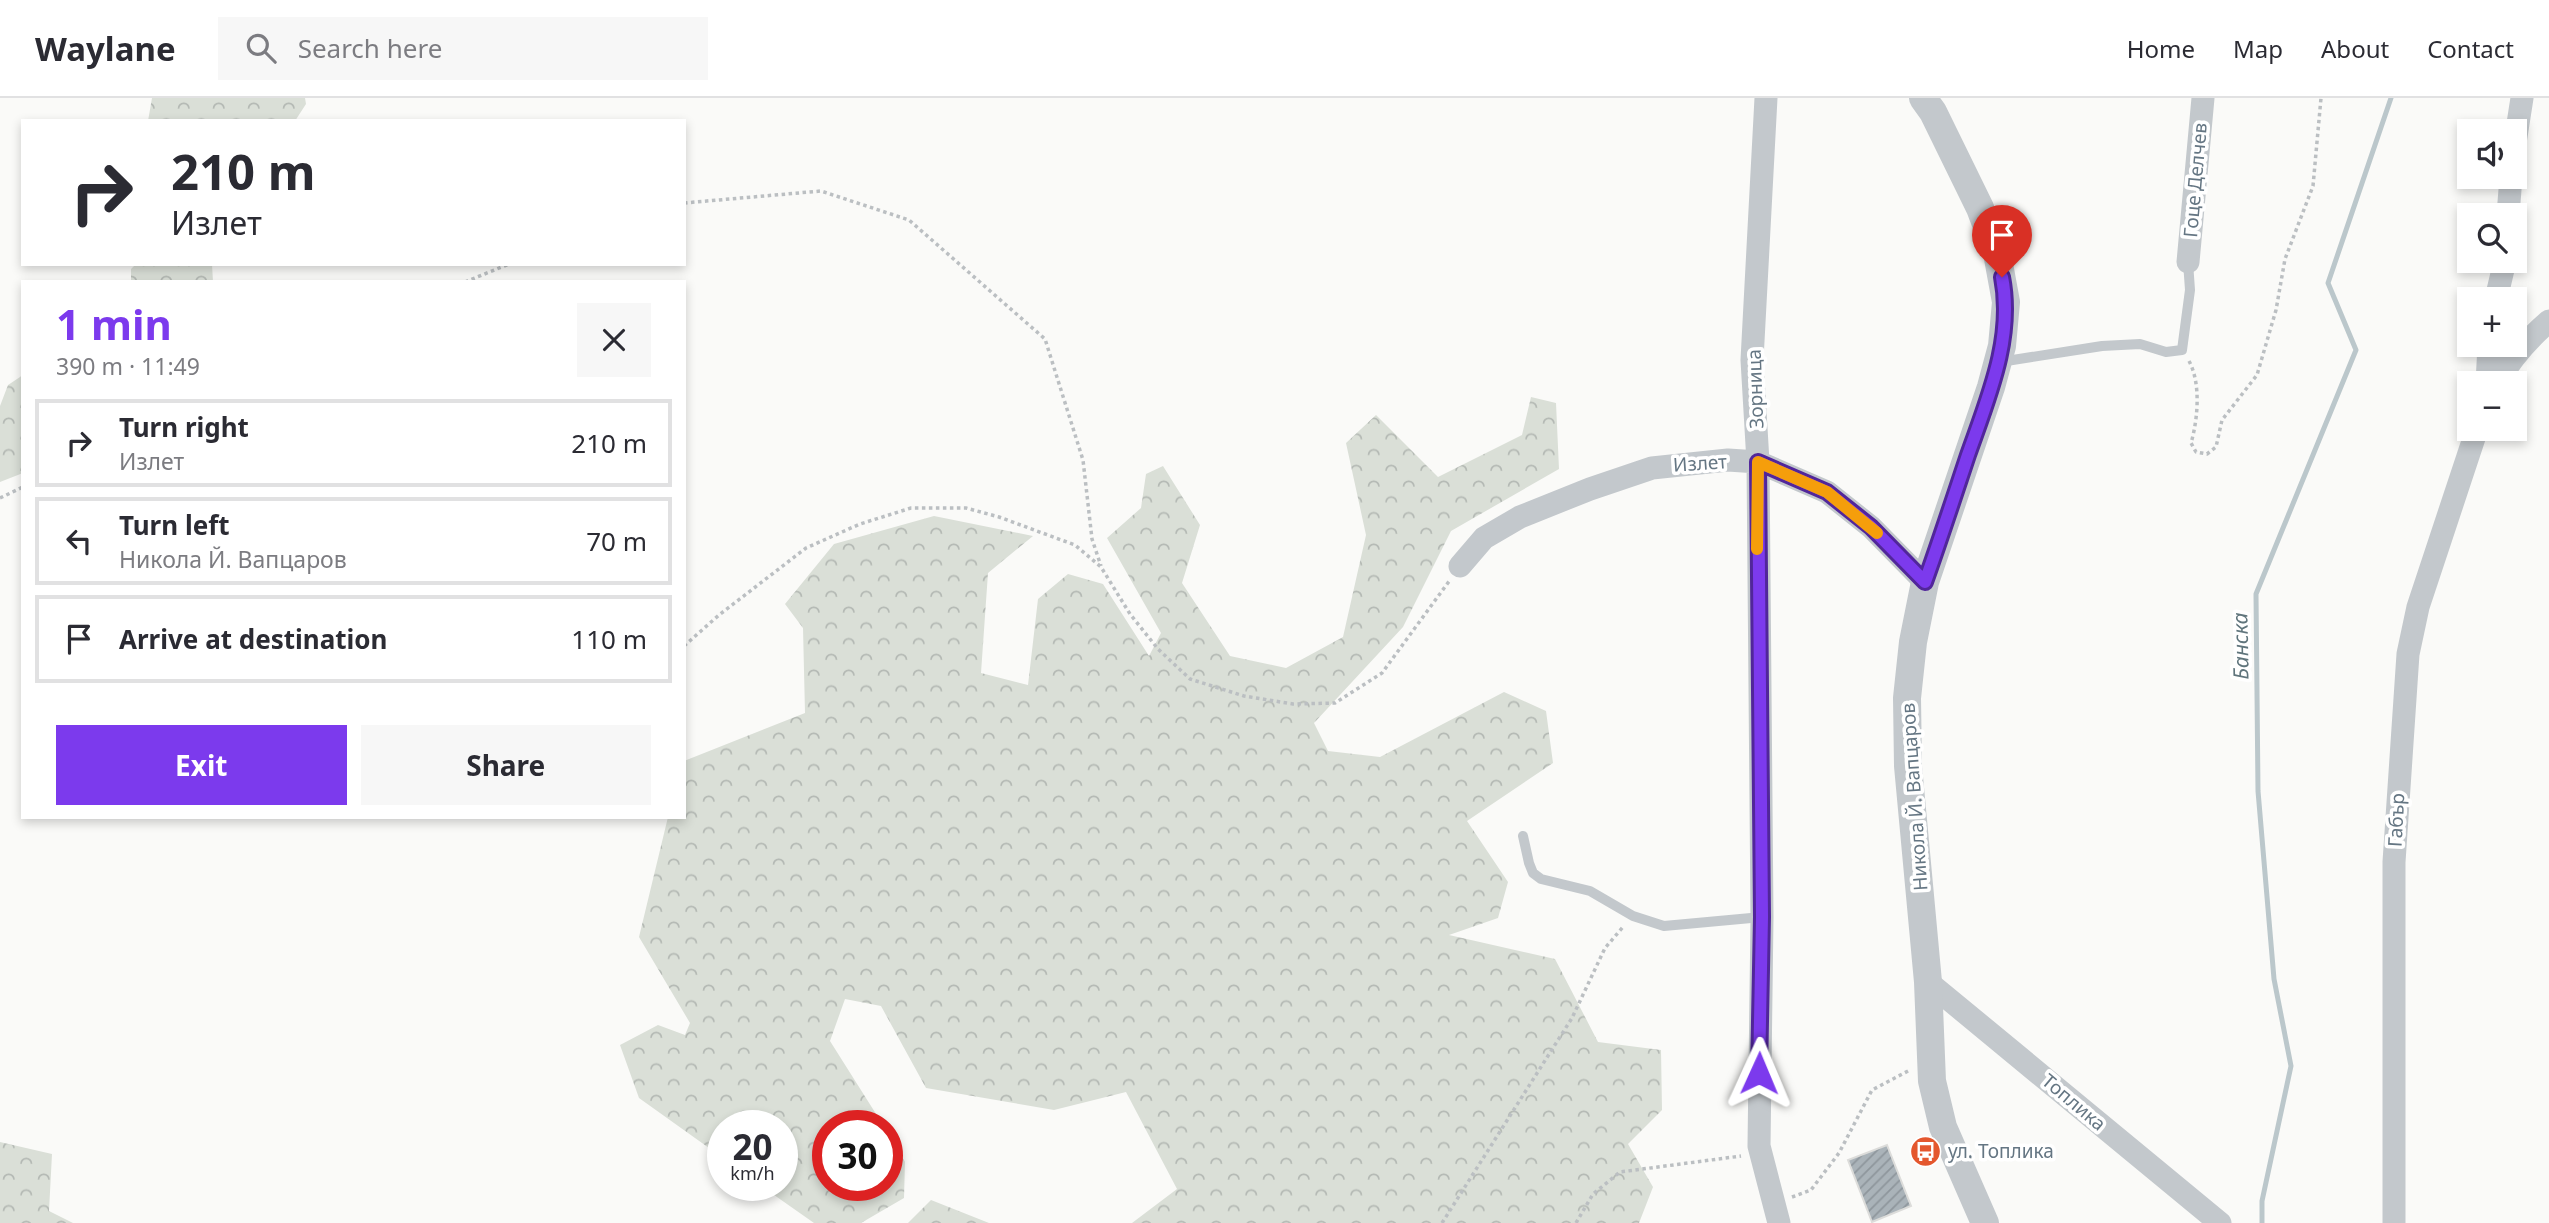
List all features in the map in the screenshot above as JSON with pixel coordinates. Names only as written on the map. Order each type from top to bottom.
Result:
[{"type":"street","name":"Зорница","points":[[1766,98],[1752,360],[1758,462],[1758,705],[1762,917],[1759,1146],[1776,1213]]},
{"type":"street","name":"Никола Й. Вапцаров","points":[[1923,98],[1933,112],[1980,208],[1997,253],[2007,302],[2002,346],[1991,387],[1925,582],[1913,642],[1907,698],[1909,765],[1928,982],[1930,1061],[1943,1127],[1985,1223]]},
{"type":"street","name":"Гоце Делчев","points":[[2188,262],[2203,98]]},
{"type":"street","points":[[2519,119],[2522,98]]},
{"type":"street","points":[[2504,371],[2529,338],[2549,321]]},
{"type":"street","name":"Габър","points":[[2394,1223],[2394,862],[2407,654],[2418,607],[2473,441]]},
{"type":"street","name":"Излет","points":[[1460,566],[1484,538],[1520,517],[1590,489],[1652,468],[1728,460],[1758,462],[1827,492],[1871,527],[1925,582]]},
{"type":"street","name":"Топлика","points":[[1928,982],[2220,1223]]},
{"type":"lane","points":[[1997,363],[2102,346],[2140,344],[2166,352],[2182,350],[2190,290],[2188,262]]},
{"type":"lane","points":[[1523,836],[1529,863],[1541,879],[1590,891],[1633,916],[1664,926],[1762,917]]},
{"type":"path","points":[[2182,350],[2194,371],[2195,428],[2191,443],[2196,452],[2207,454],[2216,447],[2222,420],[2257,375],[2276,310],[2285,259],[2313,186],[2321,98]]},
{"type":"path","points":[[686,203],[821,191],[909,220],[1045,339],[1083,460],[1091,540],[1101,567],[1144,632],[1190,679],[1244,696],[1293,704],[1335,703],[1382,673],[1460,566]]},
{"type":"path","points":[[470,280],[504,266]]},
{"type":"path","points":[[0,498],[21,488]]},
{"type":"path","points":[[686,644],[719,615],[807,548],[860,524],[911,509],[965,508],[999,517],[1075,545],[1101,567]]},
{"type":"path","points":[[1442,1223],[1573,1018],[1605,948],[1633,916]]},
{"type":"path","points":[[1776,1213],[1811,1190],[1839,1153],[1872,1090],[1892,1077],[1930,1061]]},
{"type":"path","points":[[1576,1223],[1593,1194],[1620,1172],[1742,1156],[1759,1146]]},
{"type":"green space","points":[[152,98],[305,98],[306,104],[296,119],[148,119]]},
{"type":"green space","points":[[134,266],[212,266],[213,280],[131,280],[131,269]]},
{"type":"green space","points":[[21,376],[21,474],[0,482],[0,406],[8,385]]},
{"type":"green space","points":[[1531,397],[1556,403],[1559,469],[1451,531],[1403,627],[1314,723],[1328,751],[1380,757],[1504,692],[1546,711],[1553,763],[1467,821],[1508,882],[1498,918],[1449,935],[1555,959],[1598,1042],[1661,1050],[1662,1110],[1628,1144],[1653,1187],[1639,1223],[1132,1223],[1177,1189],[1126,1092],[1054,1110],[926,1088],[881,1006],[845,999],[830,1041],[874,1110],[812,1110],[812,1201],[899,1201],[861,1223],[814,1223],[783,1201],[798,1201],[798,1110],[707,1110],[707,1147],[639,1098],[620,1045],[658,1025],[685,1035],[690,1023],[639,937],[668,819],[686,819],[686,760],[805,713],[803,628],[785,604],[834,544],[934,516],[1033,536],[988,573],[981,673],[1028,685],[1038,599],[1068,574],[1103,584],[1149,656],[1161,633],[1107,538],[1141,508],[1146,474],[1163,466],[1200,525],[1182,583],[1230,656],[1286,668],[1343,637],[1366,535],[1346,443],[1376,415],[1438,477],[1522,435]]},
{"type":"green space","points":[[0,1142],[52,1154],[49,1211],[73,1223],[0,1223]]},
{"type":"green space","points":[[903,1159],[905,1162],[903,1199]]},
{"type":"green space","points":[[931,1200],[989,1223],[908,1223]]},
{"type":"building","points":[[1887,1145],[1911,1206],[1872,1222],[1848,1160]]},
{"type":"waterway","name":"Банска","points":[[2262,1223],[2262,1201],[2291,1066],[2274,979],[2258,791],[2256,594],[2356,350],[2328,283],[2391,98]]},
{"type":"slow traffic","points":[[1757,549],[1758,462],[1827,492],[1877,533]]},
{"type":"place","name":"ул. Топлика","points":[[1925,1151]]},
{"type":"route","points":[[1759,1073],[1762,917],[1758,462],[1827,492],[1871,527],[1925,582],[1991,387],[2002,346],[2007,302],[2002,277]]}]
